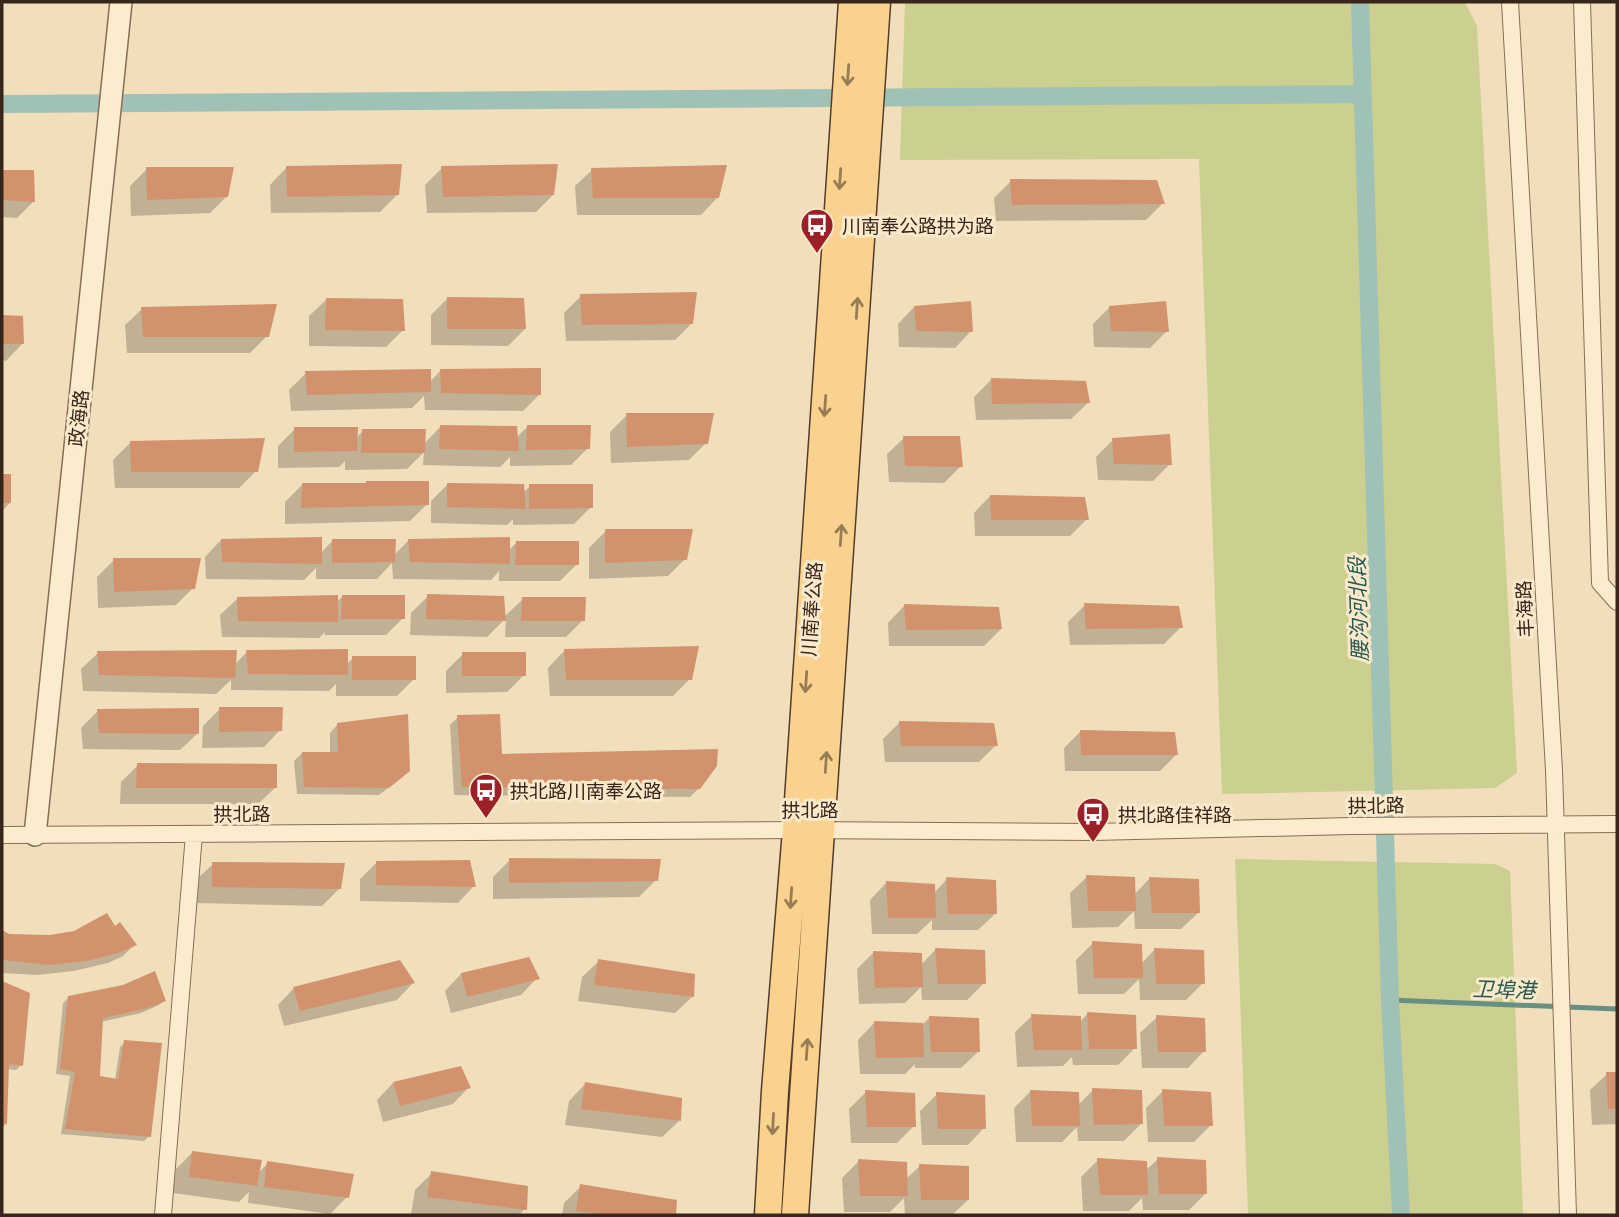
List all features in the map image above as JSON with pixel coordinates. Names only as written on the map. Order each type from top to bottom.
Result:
[{"type":"main road","name":"川南奉公路","points":[[795,1215],[809,830],[862,38],[852,2]]},
{"type":"main road","name":"川南奉公路","points":[[862,38],[877,2]]},
{"type":"main road","name":"川南奉公路","points":[[768,1215],[775,1091],[809,830]]},
{"type":"street","name":"政海路","points":[[35,835],[121,2]]},
{"type":"street","name":"丰海路","points":[[1510,2],[1555,825],[1568,1215]]},
{"type":"street","points":[[1581,2],[1600,583],[1617,602]]},
{"type":"street","name":"拱北路","points":[[2,835],[809,830],[1093,832],[1617,824]]},
{"type":"street","points":[[163,1215],[194,834]]},
{"type":"green space","points":[[905,2],[1465,2],[1477,26],[1517,773],[1495,788],[1222,794],[1199,159],[900,160]]},
{"type":"green space","points":[[1235,859],[1495,864],[1510,871],[1523,1215],[1248,1215]]},
{"type":"building","points":[[402,164],[399,195],[287,197],[286,166]]},
{"type":"building","points":[[558,164],[554,195],[443,197],[441,166]]},
{"type":"building","points":[[727,165],[719,198],[593,198],[591,168]]},
{"type":"building","points":[[146,167],[234,167],[228,197],[147,200]]},
{"type":"building","points":[[2,170],[34,170],[35,202],[2,200]]},
{"type":"building","points":[[1010,179],[1157,180],[1165,204],[1012,205]]},
{"type":"building","points":[[697,292],[693,324],[582,325],[580,294]]},
{"type":"building","points":[[447,297],[524,298],[526,329],[447,329]]},
{"type":"building","points":[[326,298],[403,299],[405,331],[325,330]]},
{"type":"building","points":[[971,301],[973,332],[916,331],[914,306]]},
{"type":"building","points":[[1166,301],[1169,332],[1111,331],[1109,306]]},
{"type":"building","points":[[277,304],[269,337],[143,337],[141,307]]},
{"type":"building","points":[[2,315],[23,316],[24,344],[2,344]]},
{"type":"building","points":[[541,368],[541,395],[441,393],[440,369]]},
{"type":"building","points":[[431,369],[431,392],[307,395],[305,371]]},
{"type":"building","points":[[991,378],[1086,381],[1090,403],[992,404]]},
{"type":"building","points":[[626,413],[714,413],[708,444],[627,447]]},
{"type":"building","points":[[440,425],[517,426],[519,451],[439,449]]},
{"type":"building","points":[[527,425],[591,425],[590,449],[526,450]]},
{"type":"building","points":[[294,427],[358,427],[357,451],[294,452]]},
{"type":"building","points":[[362,429],[426,429],[425,453],[361,453]]},
{"type":"building","points":[[1170,434],[1172,465],[1114,464],[1112,438]]},
{"type":"building","points":[[903,436],[960,436],[963,467],[905,466]]},
{"type":"building","points":[[265,438],[258,472],[131,472],[130,441]]},
{"type":"building","points":[[2,474],[11,474],[11,503],[2,503]]},
{"type":"building","points":[[429,481],[429,505],[301,508],[302,483]]},
{"type":"building","points":[[447,483],[524,484],[526,509],[447,507]]},
{"type":"building","points":[[529,484],[593,484],[593,508],[529,509]]},
{"type":"building","points":[[990,495],[1085,497],[1089,520],[991,520]]},
{"type":"building","points":[[605,529],[693,529],[687,560],[605,563]]},
{"type":"building","points":[[322,537],[322,564],[222,562],[221,539]]},
{"type":"building","points":[[510,537],[510,564],[410,562],[408,539]]},
{"type":"building","points":[[332,539],[396,539],[395,562],[332,563]]},
{"type":"building","points":[[516,541],[579,541],[579,565],[515,565]]},
{"type":"building","points":[[113,558],[201,558],[195,589],[114,592]]},
{"type":"building","points":[[427,594],[504,596],[506,621],[426,619]]},
{"type":"building","points":[[338,595],[338,622],[238,621],[237,597]]},
{"type":"building","points":[[342,595],[405,595],[405,619],[341,619]]},
{"type":"building","points":[[522,597],[586,597],[585,621],[521,621]]},
{"type":"building","points":[[1084,603],[1179,606],[1183,628],[1086,629]]},
{"type":"building","points":[[904,604],[999,607],[1002,629],[906,630]]},
{"type":"building","points":[[699,646],[692,680],[566,680],[564,649]]},
{"type":"building","points":[[348,649],[348,675],[248,674],[246,650]]},
{"type":"building","points":[[237,650],[235,678],[99,675],[97,651]]},
{"type":"building","points":[[462,652],[526,652],[526,676],[462,676]]},
{"type":"building","points":[[352,656],[416,656],[416,680],[352,680]]},
{"type":"building","points":[[219,707],[283,707],[282,731],[219,732]]},
{"type":"building","points":[[199,708],[199,734],[99,733],[97,709]]},
{"type":"building","points":[[408,714],[410,771],[389,788],[304,787],[302,752],[338,752],[337,723]]},
{"type":"building","points":[[500,714],[502,754],[718,749],[717,766],[700,789],[462,787],[457,715]]},
{"type":"building","points":[[899,721],[994,723],[998,746],[901,746]]},
{"type":"building","points":[[1080,730],[1175,732],[1178,755],[1081,755]]},
{"type":"building","points":[[137,763],[277,764],[277,788],[136,788]]},
{"type":"building","points":[[509,858],[661,859],[658,881],[509,883]]},
{"type":"building","points":[[470,860],[476,887],[376,885],[376,861]]},
{"type":"building","points":[[212,862],[345,863],[341,889],[212,887]]},
{"type":"building","points":[[1086,875],[1135,877],[1136,911],[1088,911]]},
{"type":"building","points":[[946,877],[996,880],[997,914],[948,914]]},
{"type":"building","points":[[1149,877],[1199,879],[1200,913],[1152,913]]},
{"type":"building","points":[[886,881],[935,884],[936,918],[888,918]]},
{"type":"building","points":[[107,913],[115,926],[120,922],[137,945],[86,961],[49,965],[2,960],[2,930],[9,934],[50,935],[74,931]]},
{"type":"building","points":[[1092,941],[1142,944],[1143,978],[1094,978]]},
{"type":"building","points":[[935,948],[985,950],[986,984],[938,984]]},
{"type":"building","points":[[1154,948],[1204,950],[1205,984],[1156,984]]},
{"type":"building","points":[[873,951],[922,953],[923,987],[875,988]]},
{"type":"building","points":[[529,957],[540,979],[467,997],[461,973]]},
{"type":"building","points":[[598,959],[695,974],[694,997],[594,985]]},
{"type":"building","points":[[400,960],[415,983],[300,1011],[293,987]]},
{"type":"building","points":[[155,971],[166,1001],[103,1018],[100,1076],[118,1079],[124,1040],[162,1043],[151,1137],[65,1129],[75,1072],[60,1069],[68,996],[123,985]]},
{"type":"building","points":[[2,981],[30,993],[23,1066],[9,1064],[7,1124],[2,1124]]},
{"type":"building","points":[[1087,1012],[1136,1015],[1137,1049],[1089,1049]]},
{"type":"building","points":[[1031,1014],[1081,1016],[1082,1050],[1034,1050]]},
{"type":"building","points":[[1156,1015],[1205,1018],[1206,1052],[1158,1052]]},
{"type":"building","points":[[929,1016],[979,1018],[980,1052],[931,1052]]},
{"type":"building","points":[[874,1021],[923,1023],[924,1057],[876,1058]]},
{"type":"building","points":[[461,1066],[471,1088],[400,1106],[393,1082]]},
{"type":"building","points":[[1606,1072],[1617,1072],[1617,1109],[1608,1109]]},
{"type":"building","points":[[585,1082],[682,1098],[681,1121],[581,1109]]},
{"type":"building","points":[[1092,1088],[1142,1090],[1143,1124],[1094,1125]]},
{"type":"building","points":[[1162,1089],[1211,1092],[1213,1126],[1164,1126]]},
{"type":"building","points":[[865,1090],[915,1093],[916,1127],[867,1127]]},
{"type":"building","points":[[1030,1090],[1079,1092],[1080,1126],[1032,1126]]},
{"type":"building","points":[[936,1092],[985,1095],[986,1129],[938,1129]]},
{"type":"building","points":[[192,1151],[262,1160],[257,1186],[189,1177]]},
{"type":"building","points":[[1157,1157],[1206,1160],[1207,1194],[1159,1194]]},
{"type":"building","points":[[1097,1158],[1147,1161],[1148,1195],[1100,1195]]},
{"type":"building","points":[[858,1159],[907,1162],[908,1196],[860,1196]]},
{"type":"building","points":[[267,1161],[354,1174],[349,1198],[264,1187]]},
{"type":"building","points":[[919,1164],[969,1166],[969,1200],[921,1200]]},
{"type":"building","points":[[431,1171],[528,1186],[527,1210],[427,1197]]},
{"type":"building","points":[[580,1184],[677,1200],[676,1215],[612,1215],[576,1211]]},
{"type":"waterway","name":"腰沟河北段","points":[[1360,2],[1390,1000],[1401,1215]]},
{"type":"waterway","points":[[2,104],[1363,94]]},
{"type":"waterway","name":"卫埠港","points":[[1390,1000],[1617,1009]]},
{"type":"place","name":"川南奉公路拱为路","points":[[817,255]]},
{"type":"place","name":"拱北路川南奉公路","points":[[486,820]]},
{"type":"place","name":"拱北路佳祥路","points":[[1093,844]]}]
